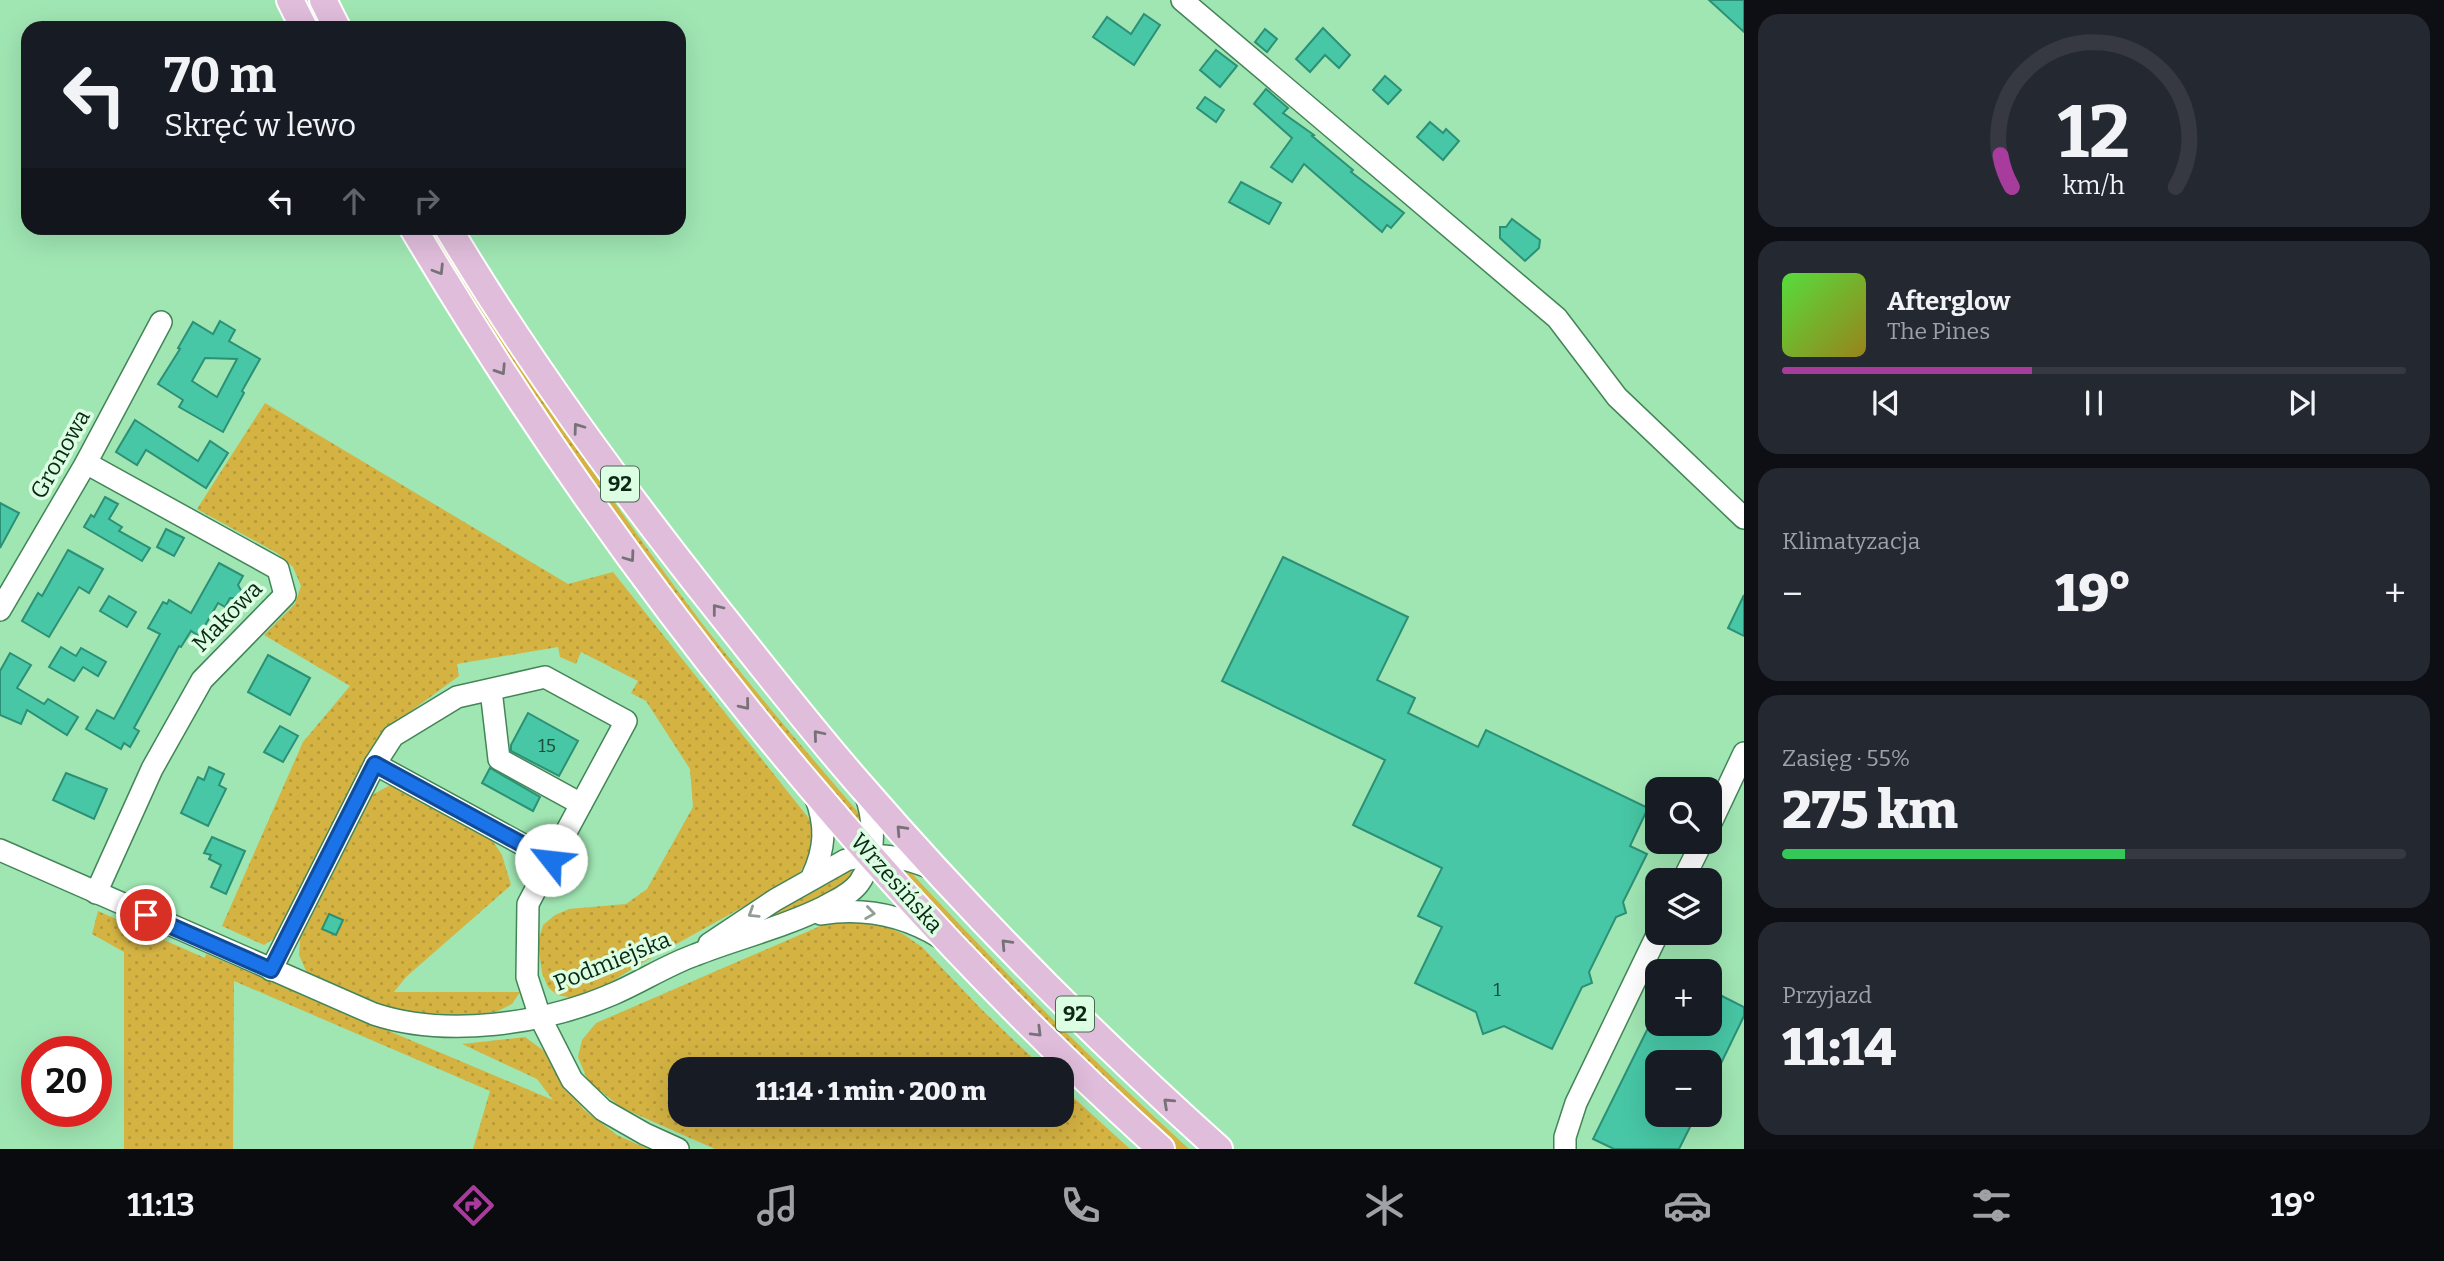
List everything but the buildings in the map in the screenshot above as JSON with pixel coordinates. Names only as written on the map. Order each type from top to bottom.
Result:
[{"type":"main road","points":[[290,0],[300,21]]},
{"type":"main road","points":[[323,0],[334,21]]},
{"type":"main road","name":"Wrzesińska","points":[[417,235],[486,346],[597,513],[657,594],[809,783],[869,856],[956,948],[1082,1076],[1161,1149]]},
{"type":"main road","name":"Wrzesińska","points":[[452,235],[491,299],[589,443],[759,662],[862,788],[1013,951],[1095,1034],[1219,1149]]},
{"type":"street","points":[[1182,0],[1557,318],[1617,397],[1744,518]]},
{"type":"street","name":"Gronowa","points":[[0,610],[86,463],[161,322]]},
{"type":"street","name":"Makowa","points":[[86,463],[278,569],[285,595],[202,680],[152,769],[96,893]]},
{"type":"street","points":[[271,970],[375,764],[393,736],[457,697],[545,677],[626,721],[528,904],[527,977],[540,1017],[572,1080],[603,1110],[678,1149]]},
{"type":"street","points":[[491,690],[499,759],[581,804]]},
{"type":"street","points":[[1722,800],[1744,754]]},
{"type":"street","points":[[375,764],[551,860]]},
{"type":"street","points":[[809,783],[821,814],[824,836],[823,850],[811,877]]},
{"type":"street","name":"Podmiejska","points":[[0,850],[374,1014],[410,1024],[474,1025],[540,1017],[579,1007],[611,995],[693,955],[802,918],[851,891],[863,877],[869,856],[872,822],[869,804],[862,788]]},
{"type":"street","name":"Podmiejska","points":[[693,955],[733,926],[811,877],[846,860],[894,856],[908,858],[940,872]]},
{"type":"street","points":[[802,918],[845,911],[888,915],[922,927],[956,948]]},
{"type":"street","points":[[1565,1149],[1565,1138],[1576,1103],[1652,945]]},
{"type":"shaded area","points":[[432,235],[439,235],[524,369],[650,553],[747,680],[858,812],[860,827],[662,581],[600,496],[512,363]]},
{"type":"shaded area","points":[[265,403],[568,584],[613,572],[815,826],[812,850],[795,877],[600,989],[574,998],[557,995],[548,987],[542,973],[538,942],[543,925],[555,915],[569,909],[626,904],[647,889],[693,807],[690,769],[646,701],[631,693],[638,681],[581,652],[576,664],[560,657],[558,647],[457,664],[459,676],[381,733],[279,935],[264,945],[222,926],[303,742],[350,686],[264,635],[295,604],[301,586],[293,567],[277,553],[197,509]]},
{"type":"shaded area","points":[[390,785],[402,787],[486,831],[502,855],[511,885],[406,977],[394,992],[520,992],[512,1004],[496,1012],[463,1015],[392,1011],[308,975],[299,955],[300,939],[372,795]]},
{"type":"shaded area","points":[[891,862],[904,865],[1044,1010],[1189,1149],[1176,1149],[1102,1080],[995,973]]},
{"type":"shaded area","points":[[850,870],[854,873],[843,889],[733,934]]},
{"type":"shaded area","points":[[98,911],[205,958],[206,954],[553,1100],[537,1079],[462,1044],[525,1037],[548,1054],[583,1109],[617,1135],[648,1149],[473,1149],[490,1091],[234,981],[233,1149],[124,1149],[124,952],[92,934]]},
{"type":"shaded area","points":[[857,919],[878,923],[903,934],[922,947],[1031,1057],[668,1057],[668,1127],[1074,1127],[1074,1098],[1130,1149],[715,1149],[622,1108],[588,1081],[578,1057],[582,1040],[596,1023],[825,924]]},
{"type":"route","points":[[146,915],[271,970],[375,764],[551,860]]}]
